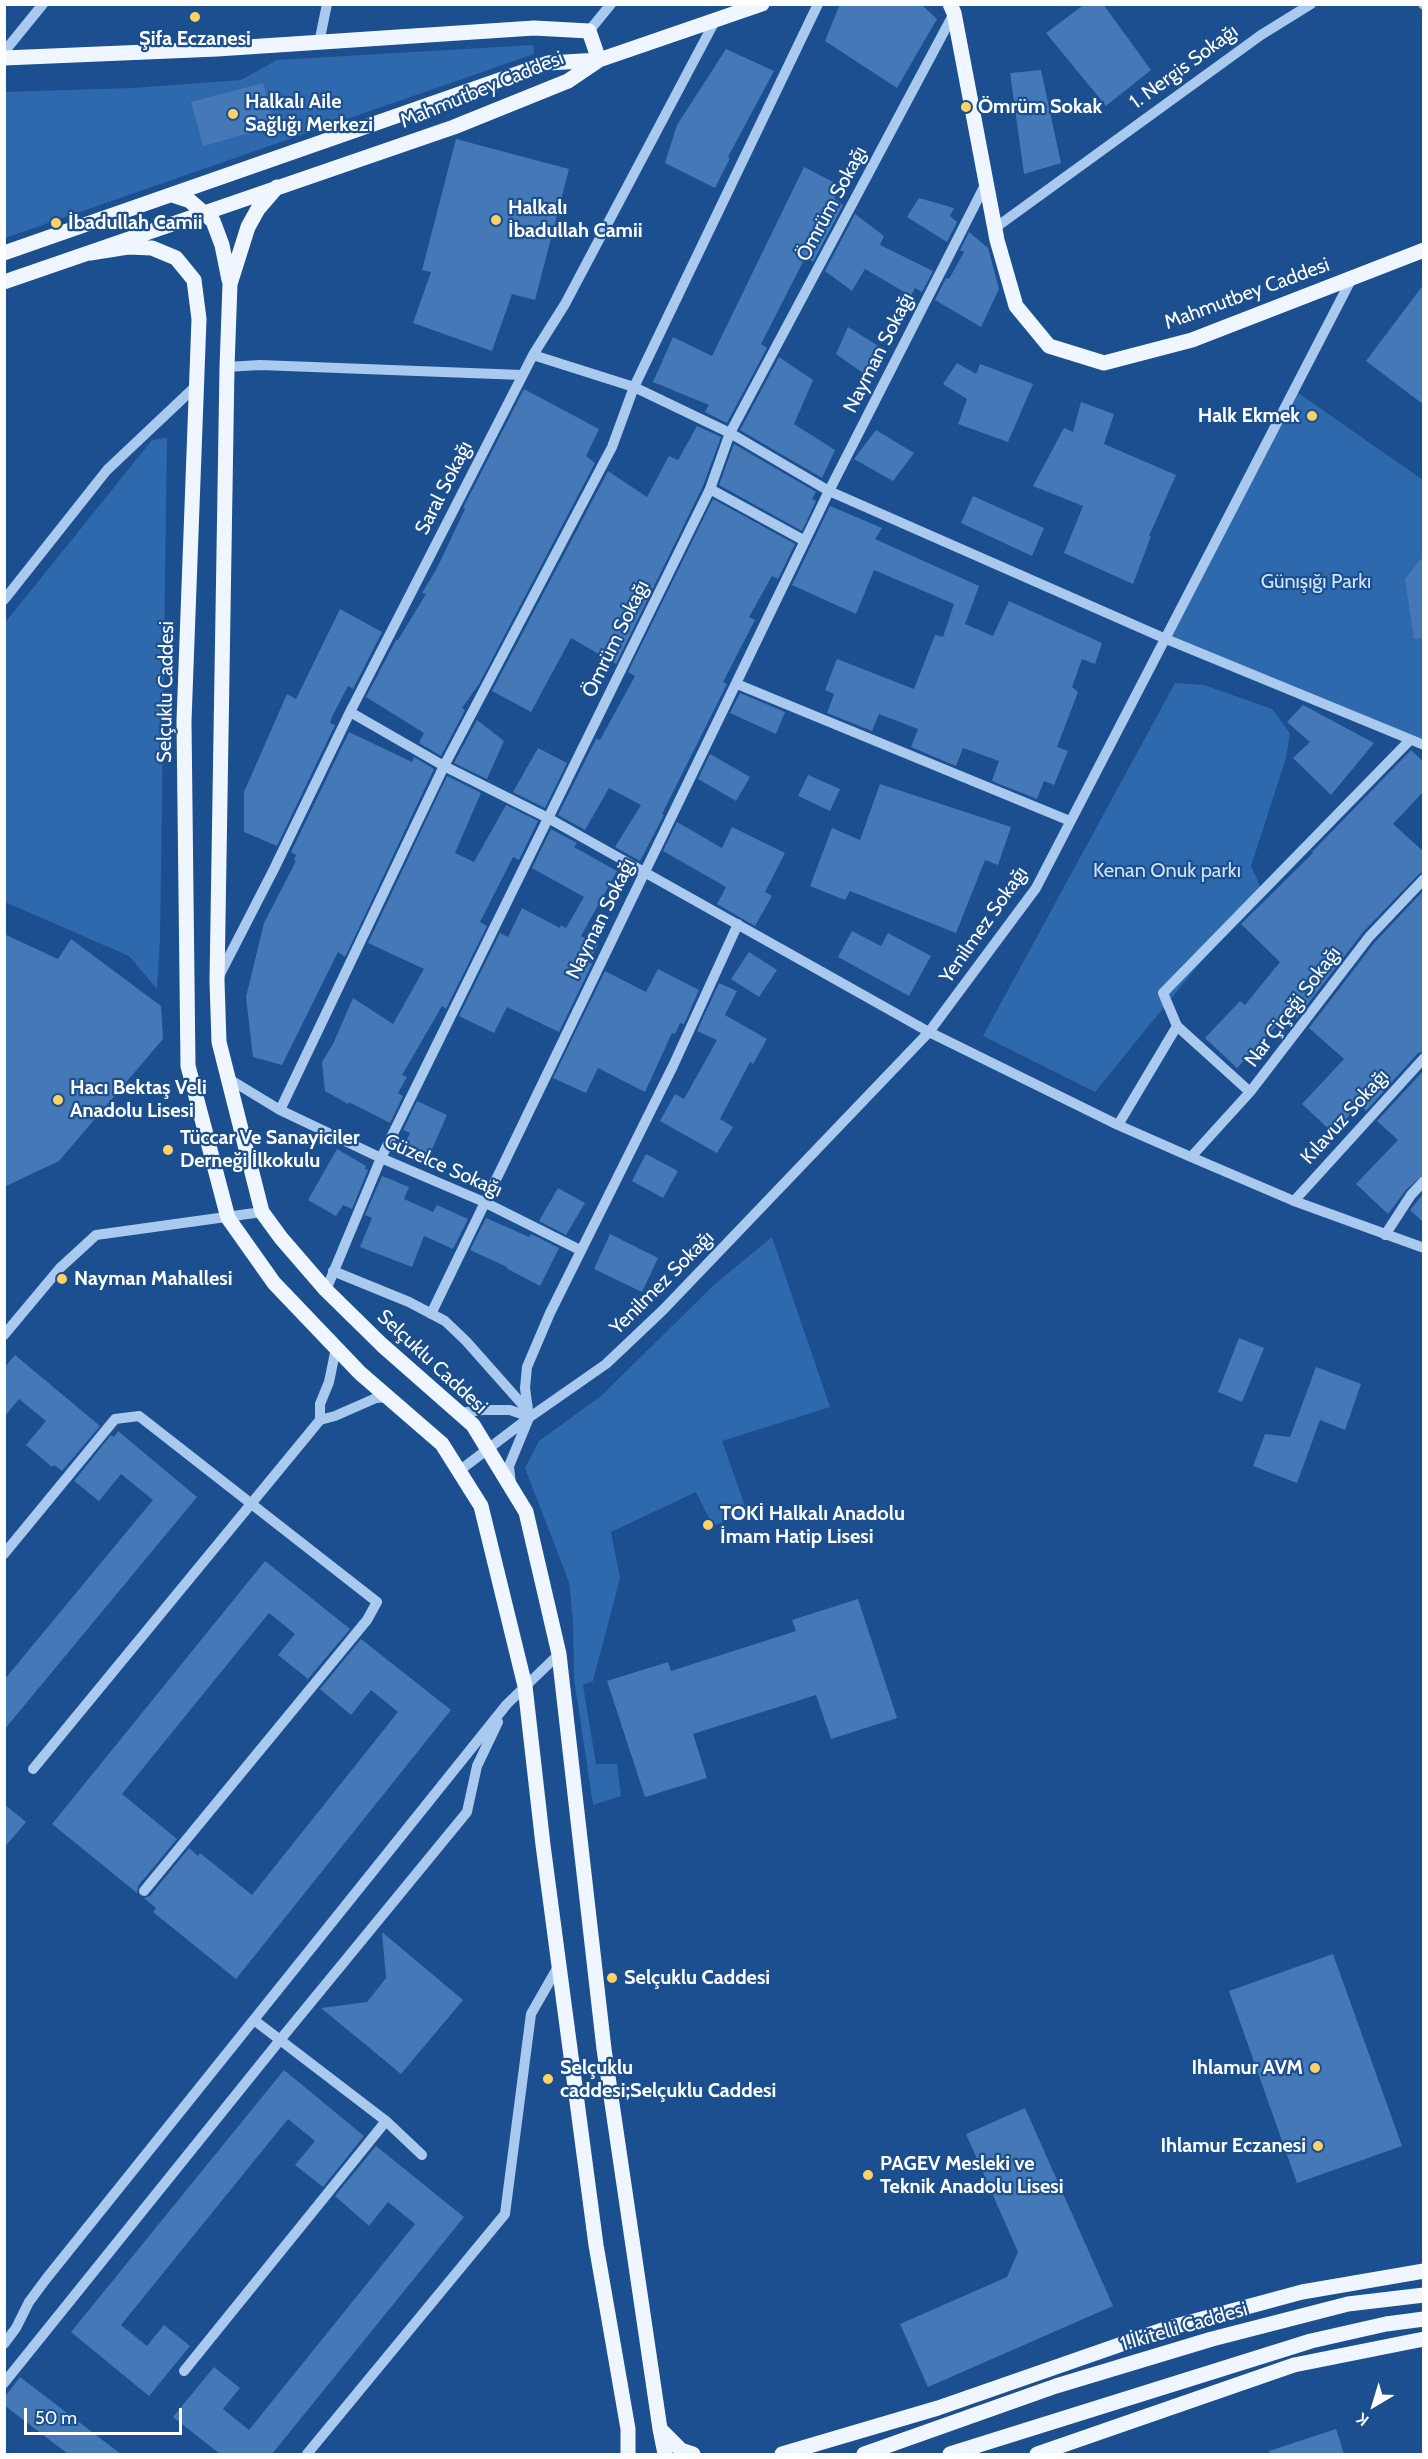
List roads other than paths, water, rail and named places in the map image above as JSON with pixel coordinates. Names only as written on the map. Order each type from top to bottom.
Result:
[{"type":"main road","name":"Mahmutbey Caddesi","points":[[4,282],[454,127],[568,81],[599,60],[762,4]]},
{"type":"main road","name":"Mahmutbey Caddesi","points":[[952,9],[995,228],[1016,306],[1049,346],[1104,363],[1192,340],[1424,250]]},
{"type":"main road","points":[[4,58],[319,43],[534,28],[589,31],[599,60]]},
{"type":"main road","name":"Mahmutbey Caddesi","points":[[4,253],[548,63],[599,60]]},
{"type":"main road","points":[[230,284],[248,227],[258,209],[277,187]]},
{"type":"main road","points":[[172,195],[190,201],[213,221],[219,235],[230,284]]},
{"type":"main road","name":"Selçuklu Caddesi","points":[[90,253],[128,247],[152,248],[176,258],[194,280],[199,319],[184,722],[188,1066],[228,1218],[274,1283],[336,1348],[442,1444],[481,1506],[525,1686],[543,1845],[596,2245],[628,2429],[628,2454]]},
{"type":"main road","name":"Selçuklu Caddesi","points":[[230,284],[226,367],[217,981],[219,1042],[262,1212],[281,1238],[326,1290],[382,1345],[473,1425],[526,1512],[559,1654],[604,2049],[665,2454]]},
{"type":"main road","points":[[782,2454],[938,2408],[1165,2329],[1302,2292],[1424,2271]]},
{"type":"main road","name":"1.İkitelli Caddesi","points":[[864,2454],[1056,2386],[1212,2339],[1348,2304],[1424,2295]]},
{"type":"main road","points":[[1380,2348],[1424,2321]]},
{"type":"main road","points":[[950,2454],[1311,2341],[1386,2324],[1424,2321]]},
{"type":"main road","points":[[1037,2454],[1294,2365],[1424,2340]]},
{"type":"main road","points":[[1148,2415],[1231,2367]]},
{"type":"main road","points":[[616,2454],[628,2429]]},
{"type":"main road","points":[[660,2429],[681,2450],[693,2454]]},
{"type":"street","points":[[4,52],[43,4]]},
{"type":"street","points":[[319,43],[327,4]]},
{"type":"street","points":[[589,31],[611,4]]},
{"type":"street","points":[[280,1110],[444,766],[612,447],[634,387],[818,4]]},
{"type":"street","name":"1. Nergis Sokağı","points":[[995,228],[1252,41],[1311,4]]},
{"type":"street","name":"Ömrüm Sokağı","points":[[326,1290],[381,1158],[710,489],[730,433],[952,9]]},
{"type":"street","name":"Saral Sokağı","points":[[217,981],[350,712],[532,355],[565,304],[716,19]]},
{"type":"street","name":"Nayman Sokağı","points":[[431,1314],[829,491],[986,183]]},
{"type":"street","name":"Yenilmez Sokağı","points":[[459,1471],[530,1414],[606,1364],[655,1317],[929,1032],[1036,888],[1352,278]]},
{"type":"street","points":[[532,355],[634,387],[730,433],[829,491],[1166,639],[1424,745]]},
{"type":"street","points":[[226,367],[272,365],[522,375]]},
{"type":"street","points":[[4,600],[108,470],[197,385]]},
{"type":"street","points":[[710,489],[805,541]]},
{"type":"street","points":[[737,684],[1070,821]]},
{"type":"street","points":[[350,712],[444,766],[548,818],[929,1032],[1118,1125],[1191,1157],[1294,1201],[1424,1248]]},
{"type":"street","points":[[1250,1092],[1177,1026],[1163,993],[1410,740]]},
{"type":"street","name":"Nar Çiçeği Sokağı","points":[[1191,1157],[1250,1092],[1369,937],[1424,879]]},
{"type":"street","points":[[512,1489],[509,1466],[530,1414],[525,1388],[527,1367],[580,1250],[673,1066],[738,924]]},
{"type":"street","points":[[1118,1125],[1177,1026]]},
{"type":"street","name":"Kılavuz Sokağı","points":[[1294,1201],[1424,1058]]},
{"type":"street","name":"Güzelce Sokağı","points":[[229,1079],[280,1110],[381,1158],[484,1202],[580,1250]]},
{"type":"street","points":[[1385,1235],[1424,1181]]},
{"type":"street","points":[[4,1335],[60,1268],[96,1236],[262,1212]]},
{"type":"street","points":[[333,1271],[409,1302],[445,1321],[466,1341],[530,1414]]},
{"type":"street","points":[[320,1420],[320,1404],[329,1382],[336,1348]]},
{"type":"street","points":[[33,1769],[320,1420],[376,1398],[388,1397]]},
{"type":"street","points":[[460,1413],[510,1410],[530,1414]]},
{"type":"street","points":[[4,1554],[115,1419],[139,1416],[377,1602],[367,1620],[144,1890]]},
{"type":"street","points":[[4,2344],[35,2294],[507,1704],[559,1654]]},
{"type":"street","points":[[4,2383],[467,1812],[477,1766],[507,1704]]},
{"type":"street","points":[[308,2454],[505,2214],[531,2014],[559,1965]]},
{"type":"street","points":[[254,2020],[386,2121],[422,2155]]},
{"type":"street","points":[[184,2372],[386,2121]]},
{"type":"place","name":"Şifa Eczanesi","points":[[195,17]]},
{"type":"place","name":"Ömrüm Sokak","points":[[966,107]]},
{"type":"place","name":"Halkalı Aile Sağlığı Merkezi","points":[[233,114]]},
{"type":"place","name":"Halkalı İbadullah Camii","points":[[496,220]]},
{"type":"place","name":"İbadullah Camii","points":[[56,223]]},
{"type":"place","name":"Halk Ekmek","points":[[1312,416]]},
{"type":"place","name":"Hacı Bektaş Veli Anadolu Lisesi","points":[[58,1100]]},
{"type":"place","name":"Tüccar Ve Sanayiciler Derneği İlkokulu","points":[[168,1150]]},
{"type":"place","name":"Nayman Mahallesi","points":[[62,1279]]},
{"type":"place","name":"TOKİ Halkalı Anadolu İmam Hatip Lisesi","points":[[708,1525]]},
{"type":"place","name":"Selçuklu Caddesi","points":[[612,1978]]},
{"type":"place","name":"Ihlamur AVM","points":[[1315,2068]]},
{"type":"place","name":"Selçuklu caddesi;Selçuklu Caddesi","points":[[548,2079]]},
{"type":"place","name":"Ihlamur Eczanesi","points":[[1318,2146]]},
{"type":"place","name":"PAGEV Mesleki ve Teknik Anadolu Lisesi","points":[[868,2175]]},
{"type":"park label","name":"Günışığı Parkı","points":[[1316,582]]},
{"type":"park label","name":"Kenan Onuk parkı","points":[[1167,871]]}]
